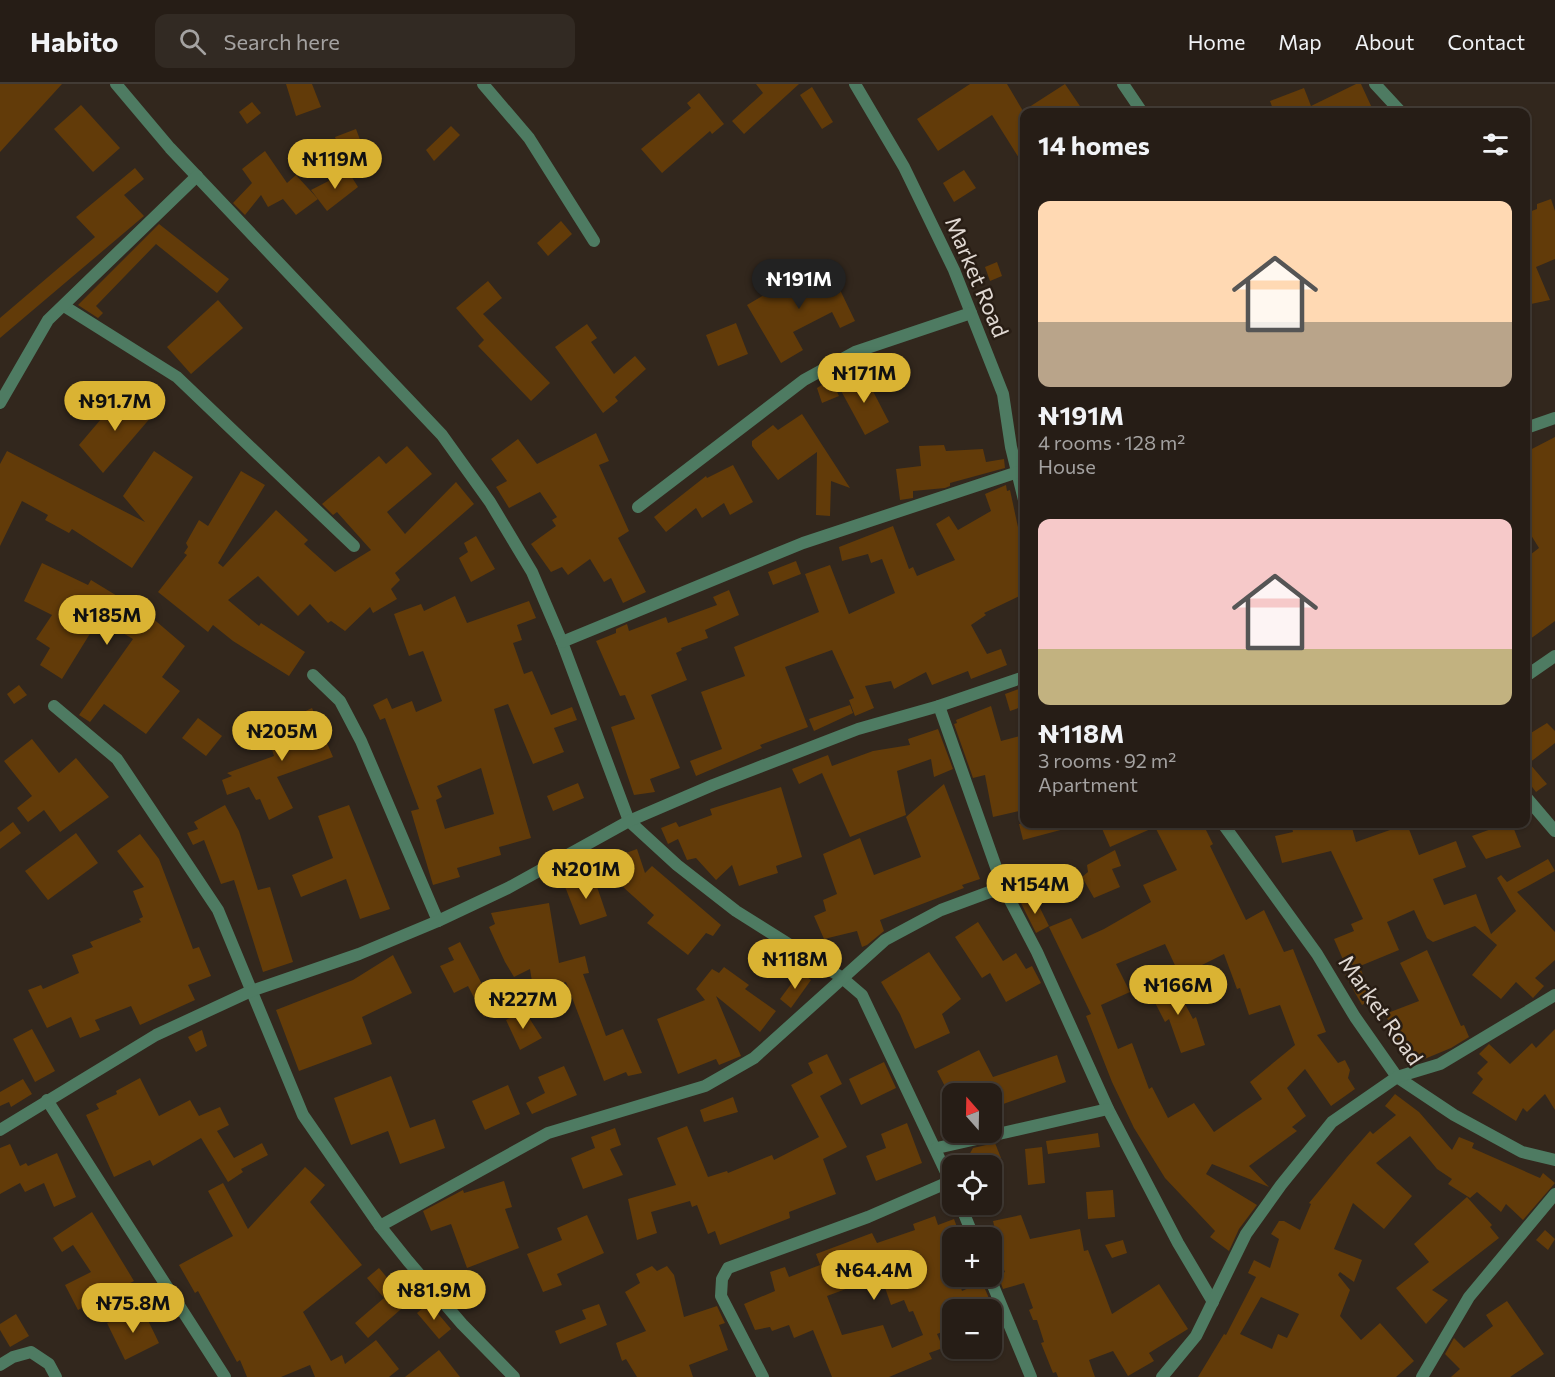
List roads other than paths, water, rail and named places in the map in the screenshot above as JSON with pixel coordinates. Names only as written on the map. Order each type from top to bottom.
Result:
[{"type":"street","points":[[116,84],[197,176],[442,435],[490,502],[532,572],[562,642],[629,822],[677,865],[736,911],[841,977],[862,995],[942,1160]]},
{"type":"street","points":[[483,84],[529,138],[594,240]]},
{"type":"street","name":"Market Road","points":[[855,84],[904,167],[943,245],[972,313],[1003,394],[1020,481]]},
{"type":"street","points":[[1123,84],[1139,108]]},
{"type":"street","points":[[1375,84],[1397,108]]},
{"type":"street","points":[[0,403],[48,320],[197,176]]},
{"type":"street","points":[[64,306],[177,377],[354,546]]},
{"type":"street","points":[[638,507],[804,380],[855,352],[972,313]]},
{"type":"street","points":[[1530,427],[1555,418]]},
{"type":"street","points":[[562,642],[803,543],[1018,472]]},
{"type":"street","points":[[1530,673],[1555,656]]},
{"type":"street","points":[[313,675],[340,701],[361,741],[438,921]]},
{"type":"street","points":[[0,1130],[156,1035],[251,991],[359,954],[438,921],[507,888],[629,822],[713,784],[858,729],[939,706],[1020,678]]},
{"type":"street","points":[[54,706],[117,759],[218,910],[303,1115],[380,1226],[462,1324],[514,1377]]},
{"type":"street","points":[[939,706],[1003,887],[1060,1001],[1108,1109],[1178,1243],[1213,1302]]},
{"type":"street","points":[[1530,802],[1555,831]]},
{"type":"street","name":"Market Road","points":[[1226,828],[1317,954],[1355,1017],[1397,1077],[1454,1115],[1522,1152],[1555,1160]]},
{"type":"street","points":[[380,1226],[548,1133],[705,1086],[754,1058],[841,977],[885,940],[941,910],[1003,887]]},
{"type":"street","points":[[1162,1377],[1196,1336],[1246,1234],[1288,1176],[1332,1122],[1397,1077],[1440,1064],[1555,995]]},
{"type":"street","points":[[47,1100],[225,1377]]},
{"type":"street","points":[[937,1148],[1108,1109]]},
{"type":"street","points":[[763,1377],[721,1296],[722,1279],[728,1268],[868,1217],[942,1187]]},
{"type":"street","points":[[1422,1377],[1468,1297],[1555,1194]]},
{"type":"street","points":[[994,1287],[1031,1377]]},
{"type":"street","points":[[0,1365],[13,1357],[32,1352],[49,1364],[56,1377]]}]
